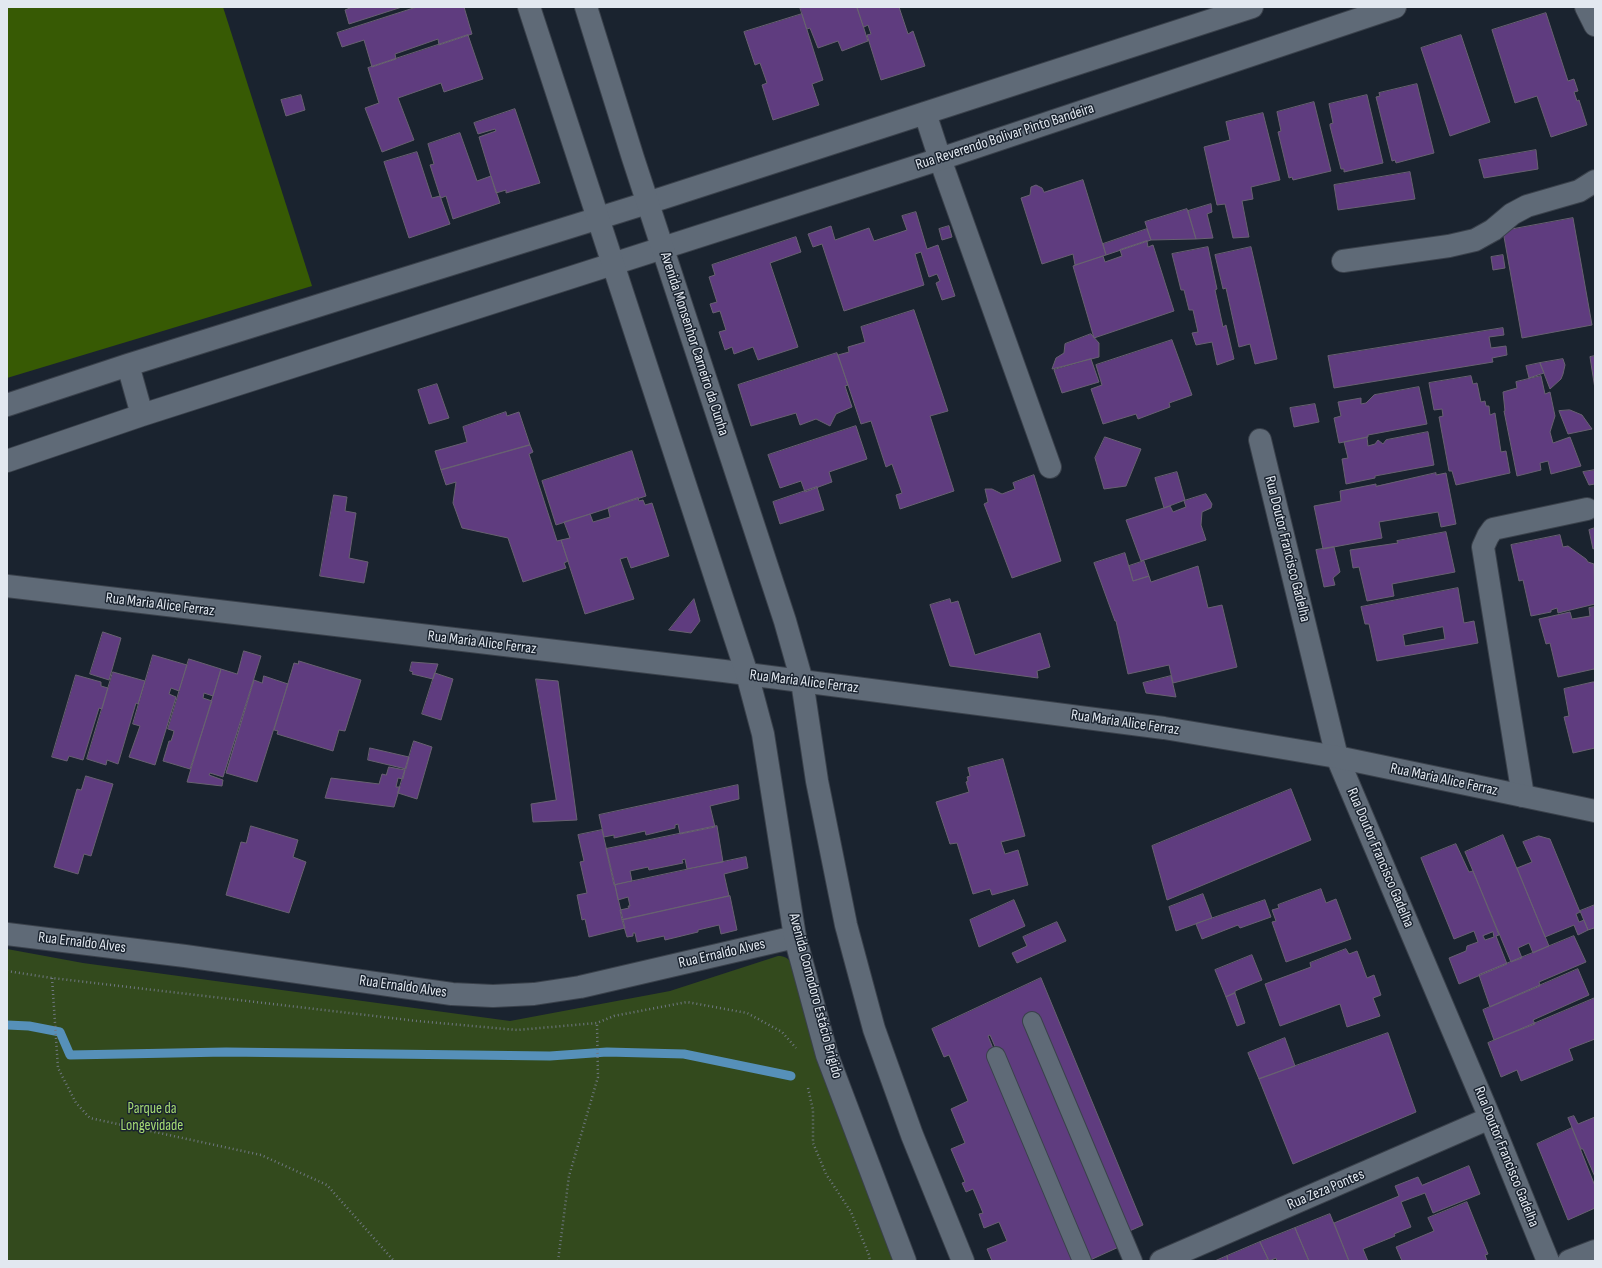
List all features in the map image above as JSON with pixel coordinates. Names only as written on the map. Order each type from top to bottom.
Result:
[{"type":"street","points":[[529,7],[614,263],[747,674]]},
{"type":"street","name":"Avenida Monsenhor Carneiro da Cunha","points":[[586,7],[647,202],[785,621],[802,681]]},
{"type":"street","points":[[7,405],[128,365],[599,218],[1252,7]]},
{"type":"street","name":"Rua Reverendo Bolivar Pinto Bandeira","points":[[7,461],[142,415],[940,159],[1395,7]]},
{"type":"street","points":[[925,113],[1050,467]]},
{"type":"street","points":[[1343,262],[1449,246],[1475,240],[1493,230],[1512,214],[1527,206],[1579,191],[1595,182]]},
{"type":"street","points":[[128,365],[142,415]]},
{"type":"street","name":"Rua Doutor Francisco Gadelha","points":[[1260,440],[1337,758],[1490,1118],[1548,1261]]},
{"type":"street","points":[[1523,796],[1484,547],[1488,536],[1493,529],[1587,509]]},
{"type":"street","name":"Rua Maria Alice Ferraz","points":[[7,586],[747,674],[1164,728],[1337,758],[1595,811]]},
{"type":"street","name":"Avenida Comodoro Estácio Brigido","points":[[747,674],[763,734],[795,937],[827,1055],[905,1261]]},
{"type":"street","points":[[802,681],[827,838],[846,925],[872,1021],[912,1135],[963,1261]]},
{"type":"street","name":"Rua Ernaldo Alves","points":[[7,934],[185,956],[452,994],[493,996],[534,994],[580,987],[795,937]]},
{"type":"street","name":"Rua Zeza Pontes","points":[[1161,1261],[1490,1118]]},
{"type":"street","points":[[1569,1261],[1595,1251]]},
{"type":"lane","points":[[1032,1021],[1134,1261]]},
{"type":"lane","points":[[996,1056],[1082,1261]]},
{"type":"path","points":[[52,978],[58,1068],[76,1104],[90,1118],[261,1155],[327,1185],[394,1261]]},
{"type":"path","points":[[747,1013],[782,1032],[800,1053]]},
{"type":"path","points":[[558,1261],[569,1176],[598,1077],[597,1023]]},
{"type":"path","points":[[807,1081],[813,1110],[813,1143],[826,1174],[851,1212],[869,1254],[870,1261]]},
{"type":"green space","points":[[7,7],[223,7],[312,286],[7,378]]},
{"type":"green space","name":"Parque da Longevidade","points":[[7,949],[83,963],[510,1021],[670,991],[778,956],[784,957],[792,964],[900,1261],[7,1261]]},
{"type":"building","points":[[350,7],[402,7],[349,24],[345,10]]},
{"type":"building","points":[[417,7],[464,7],[472,34],[439,45],[438,39],[395,54],[396,59],[372,67],[364,40],[342,47],[337,33]]},
{"type":"building","points":[[800,7],[857,7],[868,41],[842,51],[838,41],[818,48],[810,28],[807,29]]},
{"type":"building","points":[[857,7],[899,7],[908,34],[913,31],[925,66],[881,80],[867,35],[871,34],[868,25],[864,27]]},
{"type":"building","points":[[1546,13],[1568,81],[1574,79],[1578,91],[1574,92],[1577,101],[1579,100],[1587,125],[1551,137],[1537,96],[1515,103],[1492,30]]},
{"type":"building","points":[[802,14],[823,80],[812,84],[819,105],[773,120],[762,85],[767,83],[760,63],[755,65],[744,32]]},
{"type":"building","points":[[468,35],[483,79],[444,92],[441,83],[398,98],[414,140],[382,152],[365,108],[379,103],[368,68]]},
{"type":"building","points":[[1461,35],[1490,122],[1450,136],[1421,48]]},
{"type":"building","points":[[1417,84],[1434,153],[1396,163],[1395,160],[1392,161],[1376,97],[1380,96],[1379,93]]},
{"type":"building","points":[[301,95],[305,110],[286,116],[281,100]]},
{"type":"building","points":[[1367,95],[1383,163],[1344,172],[1344,169],[1341,169],[1330,126],[1330,124],[1333,123],[1329,104]]},
{"type":"building","points":[[1314,102],[1331,171],[1293,180],[1292,177],[1289,178],[1278,132],[1281,131],[1277,112]]},
{"type":"building","points":[[515,109],[540,183],[506,193],[506,190],[496,193],[479,137],[496,131],[495,129],[478,134],[474,123]]},
{"type":"building","points":[[1263,113],[1280,180],[1251,187],[1253,199],[1242,201],[1249,237],[1233,238],[1225,204],[1217,205],[1204,147],[1230,140],[1226,122]]},
{"type":"building","points":[[460,133],[477,181],[491,176],[500,203],[453,219],[446,196],[441,198],[440,196],[430,165],[434,164],[428,144]]},
{"type":"building","points":[[1536,150],[1538,169],[1484,178],[1479,160]]},
{"type":"building","points":[[417,152],[432,198],[440,196],[450,224],[409,238],[384,162]]},
{"type":"building","points":[[1410,172],[1415,199],[1338,210],[1334,185]]},
{"type":"building","points":[[1083,180],[1106,255],[1075,265],[1073,254],[1042,264],[1021,198],[1030,195],[1031,187],[1036,185],[1042,188],[1044,192]]},
{"type":"building","points":[[1211,204],[1212,212],[1207,214],[1213,238],[1196,239],[1188,211]]},
{"type":"building","points":[[1187,209],[1196,239],[1151,240],[1145,222]]},
{"type":"building","points":[[916,212],[927,249],[938,245],[955,296],[942,300],[936,283],[940,281],[937,274],[929,277],[921,252],[915,254],[924,285],[844,311],[822,244],[813,247],[808,234],[831,226],[835,240],[869,228],[874,241],[907,230],[902,216]]},
{"type":"building","points":[[1573,218],[1592,325],[1522,338],[1503,231]]},
{"type":"building","points":[[949,226],[952,237],[942,240],[939,229]]},
{"type":"building","points":[[1147,229],[1151,240],[1106,255],[1103,244]]},
{"type":"building","points":[[796,237],[801,252],[770,263],[798,347],[758,360],[753,347],[734,354],[732,347],[725,350],[719,332],[726,330],[720,311],[713,313],[710,304],[717,302],[709,277],[715,275],[712,265]]},
{"type":"building","points":[[1147,241],[1148,247],[1153,245],[1174,311],[1094,338],[1073,266],[1103,256],[1105,262],[1122,256],[1120,250]]},
{"type":"building","points":[[1208,247],[1223,327],[1226,325],[1234,359],[1217,365],[1212,342],[1196,345],[1192,333],[1198,332],[1193,310],[1189,310],[1184,290],[1181,290],[1172,254]]},
{"type":"building","points":[[1251,247],[1277,359],[1255,364],[1250,344],[1239,347],[1226,288],[1223,289],[1215,255]]},
{"type":"building","points":[[1503,255],[1505,268],[1493,270],[1491,257]]},
{"type":"building","points":[[914,310],[948,411],[930,416],[954,491],[900,509],[896,495],[902,493],[892,464],[886,467],[871,421],[861,424],[838,355],[849,352],[848,347],[865,342],[861,327]]},
{"type":"building","points":[[1503,328],[1504,335],[1489,337],[1491,348],[1506,346],[1507,355],[1492,358],[1493,362],[1334,388],[1328,356]]},
{"type":"building","points":[[1091,334],[1099,343],[1099,357],[1052,369],[1056,358],[1064,353],[1065,344]]},
{"type":"building","points":[[1172,340],[1192,395],[1169,403],[1170,407],[1138,419],[1136,414],[1103,424],[1091,389],[1102,385],[1096,365]]},
{"type":"building","points":[[837,353],[848,385],[845,386],[852,407],[836,414],[830,426],[816,419],[800,425],[796,413],[751,426],[738,385]]},
{"type":"building","points":[[1595,356],[1595,389],[1590,357]]},
{"type":"building","points":[[1091,359],[1099,382],[1062,393],[1054,370]]},
{"type":"building","points":[[1563,359],[1565,365],[1561,379],[1550,389],[1540,363]]},
{"type":"building","points":[[1540,363],[1544,373],[1529,378],[1526,366]]},
{"type":"building","points":[[1471,376],[1473,384],[1477,383],[1481,402],[1485,401],[1486,406],[1489,406],[1490,415],[1495,413],[1501,452],[1506,451],[1510,473],[1456,485],[1452,471],[1449,471],[1439,417],[1443,416],[1442,409],[1434,410],[1429,383]]},
{"type":"building","points":[[1541,376],[1545,394],[1550,392],[1555,416],[1550,432],[1553,443],[1570,437],[1581,466],[1551,474],[1548,461],[1540,463],[1541,470],[1517,476],[1504,411],[1503,392],[1517,388],[1516,382]]},
{"type":"building","points":[[437,384],[449,418],[429,424],[418,390]]},
{"type":"building","points":[[1419,387],[1427,424],[1368,435],[1368,437],[1339,443],[1334,418],[1341,416],[1338,402],[1361,398],[1361,404],[1366,403],[1374,395]]},
{"type":"building","points":[[1315,404],[1319,422],[1294,427],[1290,408]]},
{"type":"building","points":[[1570,410],[1582,415],[1592,429],[1568,434],[1559,411]]},
{"type":"building","points":[[506,412],[507,416],[519,412],[530,445],[441,470],[435,451],[467,442],[463,427]]},
{"type":"building","points":[[856,426],[867,459],[829,472],[832,482],[805,492],[801,481],[780,488],[768,455]]},
{"type":"building","points":[[1428,432],[1434,465],[1375,476],[1375,478],[1346,484],[1342,459],[1348,458],[1344,442],[1367,437],[1368,446],[1375,444],[1378,440],[1383,444],[1386,440]]},
{"type":"building","points":[[1105,437],[1141,449],[1126,486],[1104,489],[1095,458]]},
{"type":"building","points":[[530,445],[533,452],[529,454],[557,541],[561,540],[568,561],[564,563],[566,568],[523,582],[508,538],[462,528],[453,503],[456,482],[446,485],[441,470]]},
{"type":"building","points":[[632,451],[646,496],[556,525],[542,481]]},
{"type":"building","points":[[1595,470],[1595,484],[1589,485],[1583,472]]},
{"type":"building","points":[[1177,472],[1185,500],[1164,508],[1155,478]]},
{"type":"building","points":[[1436,473],[1436,475],[1446,473],[1456,524],[1441,527],[1438,512],[1379,522],[1382,538],[1323,549],[1314,506],[1341,501],[1340,491],[1376,484],[1376,486]]},
{"type":"building","points":[[1034,475],[1061,561],[1012,578],[984,504],[988,502],[985,489],[992,489],[1002,494],[1015,489],[1013,483]]},
{"type":"building","points":[[817,487],[824,510],[780,524],[773,502]]},
{"type":"building","points":[[1206,494],[1212,504],[1211,508],[1202,512],[1201,525],[1206,540],[1141,561],[1126,520],[1170,506],[1173,512],[1186,507],[1184,501]]},
{"type":"building","points":[[334,495],[347,497],[345,511],[356,513],[349,558],[368,562],[364,583],[320,576]]},
{"type":"building","points":[[638,498],[639,501],[643,500],[645,505],[652,503],[669,556],[631,568],[627,557],[620,559],[634,599],[585,614],[561,540],[570,538],[564,522],[590,514],[593,522],[610,517],[608,508]]},
{"type":"building","points":[[1595,528],[1595,548],[1593,549],[1589,530]]},
{"type":"building","points":[[1446,532],[1455,572],[1392,584],[1394,596],[1367,601],[1359,567],[1353,568],[1350,550],[1398,543],[1397,541]]},
{"type":"building","points":[[1560,535],[1563,547],[1568,546],[1588,562],[1594,564],[1595,604],[1558,613],[1557,608],[1551,610],[1551,612],[1531,616],[1523,580],[1519,581],[1511,545]]},
{"type":"building","points":[[1334,547],[1340,572],[1333,578],[1335,585],[1324,587],[1316,550]]},
{"type":"building","points":[[1125,553],[1133,581],[1149,576],[1151,582],[1198,566],[1208,608],[1222,605],[1237,667],[1173,683],[1169,665],[1128,674],[1116,621],[1094,563]]},
{"type":"building","points":[[1144,561],[1149,576],[1133,581],[1129,566]]},
{"type":"building","points":[[1458,588],[1464,623],[1474,621],[1478,643],[1377,661],[1369,624],[1365,624],[1361,607]],"holes":[[[1443,627],[1445,639],[1405,646],[1403,635]]]},
{"type":"building","points":[[694,599],[700,621],[691,633],[669,630]]},
{"type":"building","points":[[950,599],[951,603],[958,601],[975,655],[1040,633],[1050,667],[1037,671],[1038,678],[950,666],[930,605]]},
{"type":"building","points":[[1595,607],[1595,672],[1594,669],[1558,677],[1550,643],[1546,644],[1539,619],[1570,612],[1572,619],[1590,616],[1589,608]]},
{"type":"building","points":[[103,632],[121,638],[109,680],[90,674]]},
{"type":"building","points":[[244,651],[261,656],[223,777],[210,773],[209,775],[223,780],[222,786],[187,782],[221,669],[237,674]]},
{"type":"building","points":[[153,655],[187,665],[179,691],[171,688],[169,694],[176,697],[155,765],[129,757],[140,726],[133,724]]},
{"type":"building","points":[[189,659],[221,669],[213,696],[204,693],[203,698],[212,701],[190,769],[163,761],[169,741],[171,741],[173,735],[174,731],[168,729]]},
{"type":"building","points":[[299,661],[361,680],[345,731],[339,730],[333,751],[277,734],[278,731],[274,730],[294,663],[298,664]]},
{"type":"building","points":[[412,662],[438,664],[433,679],[412,674],[413,672],[410,671]]},
{"type":"building","points":[[113,672],[145,681],[138,704],[136,703],[118,764],[107,760],[106,765],[87,759]]},
{"type":"building","points":[[435,673],[453,679],[441,720],[422,714]]},
{"type":"building","points":[[76,675],[101,682],[101,686],[108,688],[102,709],[99,708],[83,760],[69,756],[67,761],[52,757]]},
{"type":"building","points":[[264,676],[288,684],[257,782],[226,773],[254,680],[262,683]]},
{"type":"building","points":[[1171,676],[1176,697],[1146,693],[1143,683]]},
{"type":"building","points":[[536,679],[558,681],[577,820],[533,822],[531,804],[556,800]]},
{"type":"building","points":[[1595,682],[1595,748],[1573,753],[1564,717],[1569,716],[1564,689]]},
{"type":"building","points":[[414,741],[432,747],[417,799],[398,793]]},
{"type":"building","points":[[370,748],[409,757],[406,769],[368,760]]},
{"type":"building","points":[[1003,759],[1025,836],[1001,842],[1005,854],[1018,850],[1028,885],[992,895],[990,889],[973,894],[957,843],[950,844],[936,802],[969,792],[966,782],[968,781],[967,777],[970,776],[968,768]]},
{"type":"building","points":[[389,767],[405,770],[403,779],[398,778],[396,787],[400,787],[394,807],[325,798],[331,778],[379,784],[382,774],[386,775]]},
{"type":"building","points":[[86,776],[113,784],[91,856],[84,854],[78,874],[54,867],[77,789],[81,790]]},
{"type":"building","points":[[738,785],[739,799],[710,806],[715,827],[680,834],[678,824],[675,825],[675,828],[646,835],[645,831],[614,838],[614,835],[604,837],[599,815]]},
{"type":"building","points":[[1291,789],[1311,840],[1167,900],[1152,846]]},
{"type":"building","points":[[251,826],[298,840],[293,857],[306,862],[289,913],[226,895],[241,842],[246,843]]},
{"type":"building","points":[[717,826],[723,862],[687,869],[685,859],[682,860],[683,863],[649,870],[648,867],[630,871],[632,881],[614,885],[606,849]]},
{"type":"building","points":[[602,830],[625,928],[589,937],[585,919],[582,920],[577,895],[587,893],[580,862],[584,861],[578,835]]},
{"type":"building","points":[[1503,835],[1549,946],[1533,953],[1529,943],[1518,948],[1522,958],[1511,962],[1465,852]]},
{"type":"building","points":[[1539,836],[1550,839],[1580,912],[1576,914],[1579,922],[1584,920],[1588,930],[1578,935],[1574,925],[1545,937],[1517,868],[1532,862],[1523,842]]},
{"type":"building","points":[[1456,844],[1469,872],[1473,871],[1499,935],[1496,936],[1507,964],[1459,984],[1449,958],[1466,951],[1467,946],[1478,942],[1474,931],[1454,939],[1421,858]],"holes":[[[1493,932],[1494,937],[1485,940],[1483,936]]]},
{"type":"building","points":[[746,857],[748,868],[724,874],[729,896],[622,920],[620,910],[629,908],[628,906],[630,906],[628,897],[618,900],[615,885]]},
{"type":"building","points":[[1321,889],[1326,903],[1336,899],[1351,939],[1286,962],[1272,922],[1276,921],[1272,910],[1279,908],[1278,905]]},
{"type":"building","points":[[1203,894],[1212,918],[1176,931],[1169,907]]},
{"type":"building","points":[[730,896],[737,930],[721,934],[719,925],[665,940],[664,936],[637,942],[635,933],[633,933],[633,936],[627,937],[622,920]]},
{"type":"building","points":[[1014,900],[1025,926],[979,947],[970,920]]},
{"type":"building","points":[[1265,900],[1271,917],[1240,928],[1238,925],[1202,939],[1196,924]]},
{"type":"building","points":[[1595,905],[1595,931],[1594,928],[1588,930],[1580,911]]},
{"type":"building","points":[[1057,922],[1066,941],[1017,963],[1012,953],[1027,946],[1023,937]]},
{"type":"building","points":[[1574,936],[1586,962],[1539,982],[1540,986],[1490,1007],[1479,975]]},
{"type":"building","points":[[1346,949],[1349,954],[1357,951],[1367,978],[1374,975],[1381,995],[1373,998],[1380,1016],[1347,1027],[1340,1004],[1280,1026],[1265,984],[1311,967],[1310,963]]},
{"type":"building","points":[[1252,955],[1262,980],[1235,991],[1235,993],[1226,997],[1215,970]]},
{"type":"building","points":[[1578,969],[1589,995],[1533,1020],[1535,1024],[1494,1040],[1483,1010]]},
{"type":"building","points":[[1041,978],[1143,1225],[1125,1233],[1121,1246],[1088,1261],[990,1035],[988,1036],[1080,1261],[992,1261],[987,1249],[1007,1241],[999,1222],[984,1228],[979,1214],[983,1213],[973,1189],[966,1192],[962,1183],[965,1182],[951,1149],[965,1143],[951,1109],[968,1101],[949,1055],[944,1057],[932,1029]]},
{"type":"building","points":[[1235,993],[1245,1023],[1237,1026],[1226,997]]},
{"type":"building","points":[[1595,998],[1595,1039],[1569,1049],[1573,1060],[1521,1081],[1517,1070],[1501,1077],[1488,1043]]},
{"type":"building","points":[[1388,1033],[1416,1112],[1293,1164],[1259,1079]]},
{"type":"building","points":[[1285,1038],[1295,1066],[1259,1079],[1248,1053]]},
{"type":"building","points":[[1574,1116],[1578,1124],[1595,1117],[1595,1177],[1568,1118]]},
{"type":"building","points":[[1572,1128],[1595,1186],[1595,1208],[1568,1220],[1537,1144]]},
{"type":"building","points":[[1469,1166],[1480,1194],[1433,1213],[1425,1193],[1401,1202],[1411,1227],[1394,1234],[1395,1236],[1363,1249],[1368,1261],[1349,1261],[1334,1223],[1399,1196],[1395,1186],[1418,1177],[1422,1185]]},
{"type":"building","points":[[1467,1202],[1488,1254],[1485,1255],[1487,1261],[1402,1261],[1396,1247],[1434,1231],[1428,1218]]},
{"type":"building","points":[[1330,1214],[1349,1261],[1309,1261],[1295,1228]]},
{"type":"building","points":[[1295,1228],[1309,1261],[1277,1261],[1276,1258],[1269,1261],[1260,1242]]},
{"type":"building","points":[[1260,1242],[1268,1259],[1264,1261],[1228,1261],[1227,1256]]},
{"type":"building","points":[[1227,1256],[1228,1261],[1215,1261]]},
{"type":"waterway","points":[[7,1025],[29,1026],[60,1032],[70,1055],[226,1052],[550,1056],[607,1052],[684,1054],[791,1076]]}]
